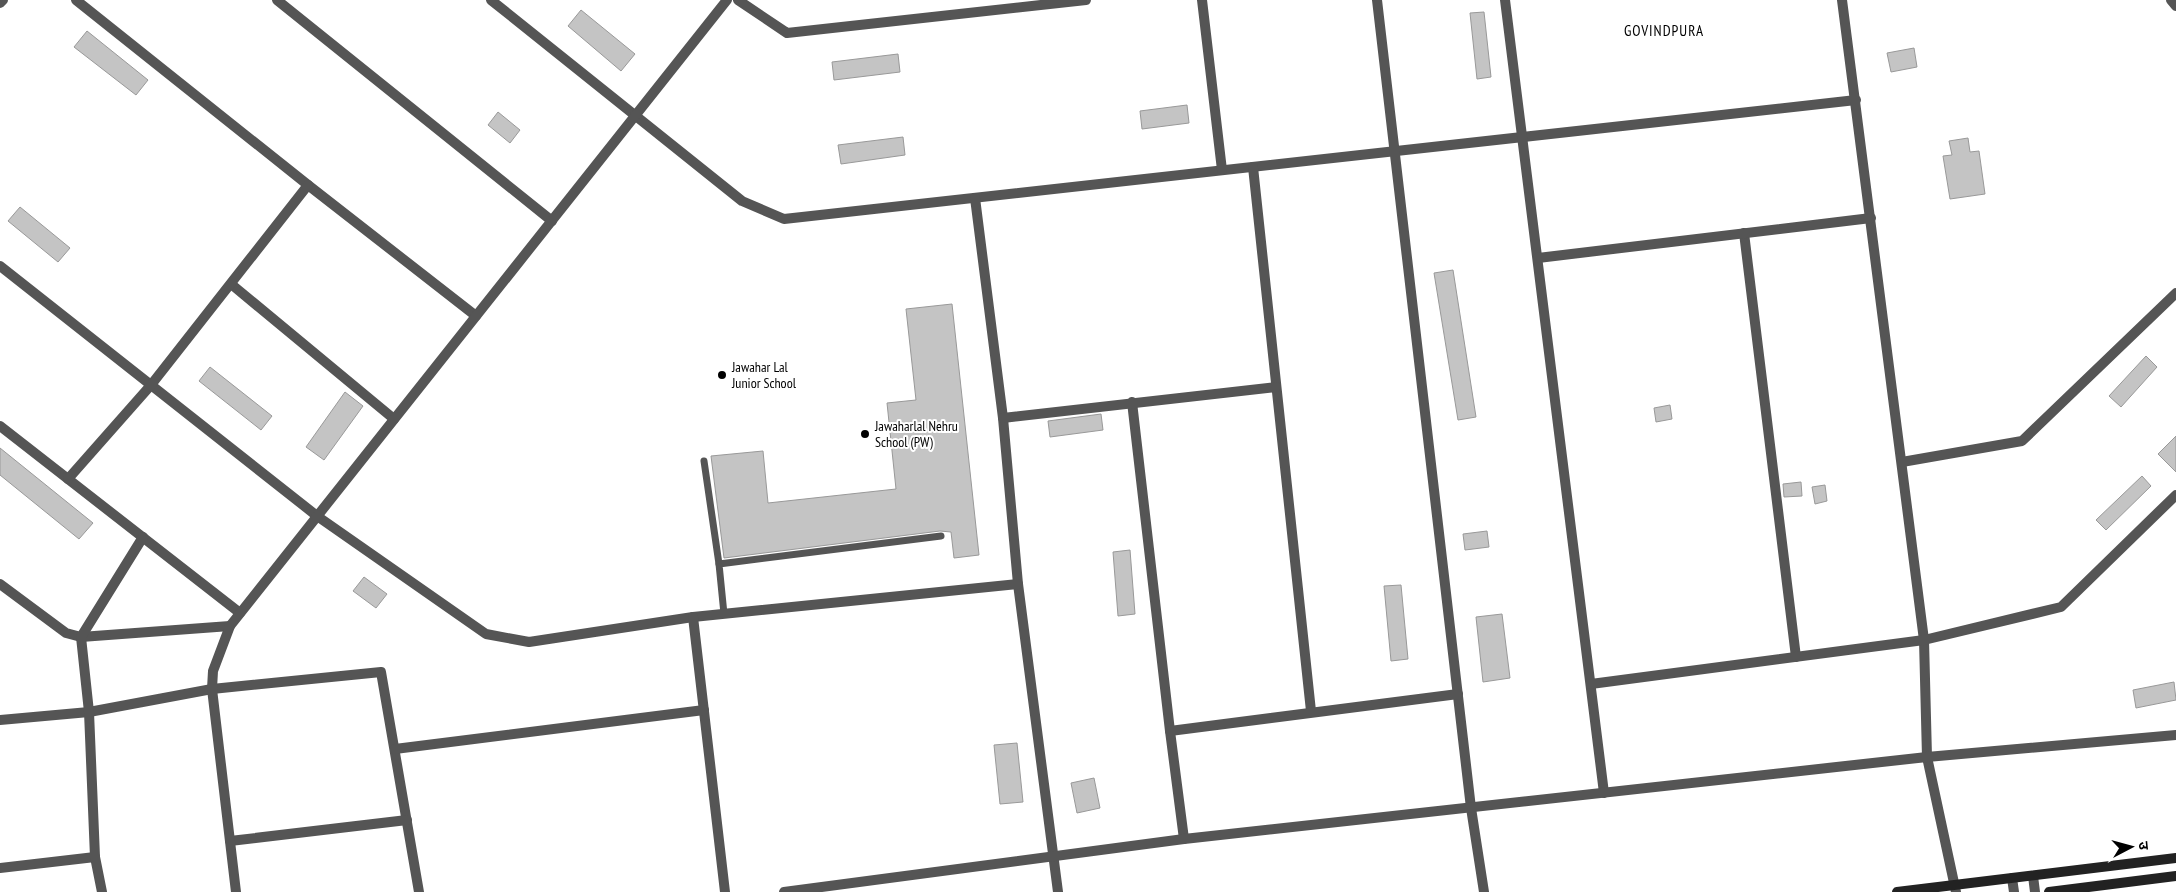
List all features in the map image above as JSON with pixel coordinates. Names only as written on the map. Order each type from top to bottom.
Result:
[{"type":"street","points":[[0,4],[3,0]]},
{"type":"street","points":[[76,0],[476,316]]},
{"type":"street","points":[[277,0],[552,221]]},
{"type":"street","points":[[491,0],[742,201],[784,219],[1856,100]]},
{"type":"street","points":[[236,892],[212,689],[212,670],[230,626],[727,0]]},
{"type":"street","points":[[738,0],[787,33],[1086,0]]},
{"type":"street","points":[[1202,0],[1222,170]]},
{"type":"street","points":[[1377,0],[1471,808],[1484,892]]},
{"type":"street","points":[[1506,0],[1604,794]]},
{"type":"street","points":[[1842,0],[1924,640],[1926,757],[1956,889]]},
{"type":"street","points":[[2171,0],[2176,6]]},
{"type":"street","points":[[1253,167],[1310,711]]},
{"type":"street","points":[[68,479],[151,385],[308,185]]},
{"type":"street","points":[[976,198],[1003,418],[1018,584],[1058,892]]},
{"type":"street","points":[[1538,258],[1871,218]]},
{"type":"street","points":[[1744,233],[1796,657]]},
{"type":"street","points":[[0,266],[317,516],[486,634],[529,642],[693,617],[1018,584]]},
{"type":"street","points":[[231,284],[394,419]]},
{"type":"street","points":[[1902,462],[2022,441],[2176,293]]},
{"type":"street","points":[[1003,418],[1276,387]]},
{"type":"street","points":[[1132,402],[1184,839]]},
{"type":"street","points":[[0,426],[240,613]]},
{"type":"street","points":[[1591,684],[1924,640],[2061,607],[2176,495]]},
{"type":"street","points":[[102,892],[95,857],[89,712],[81,637],[143,537]]},
{"type":"street","points":[[0,584],[66,633],[81,637],[230,626]]},
{"type":"street","points":[[693,617],[725,892]]},
{"type":"street","points":[[0,720],[89,712],[212,689],[381,672],[419,892]]},
{"type":"street","points":[[1170,731],[1310,711],[1458,694]]},
{"type":"street","points":[[394,749],[704,710]]},
{"type":"street","points":[[784,892],[1184,839],[1926,757],[2176,735]]},
{"type":"street","points":[[230,841],[407,820]]},
{"type":"street","points":[[0,868],[95,857]]},
{"type":"street","points":[[1897,892],[1956,889],[2012,878],[2176,858]]},
{"type":"street","points":[[2032,876],[2035,892]]},
{"type":"street","points":[[2049,892],[2176,876]]},
{"type":"street","points":[[2012,878],[2014,892]]},
{"type":"lane","points":[[704,461],[719,564],[724,614]]},
{"type":"lane","points":[[719,564],[941,536]]},
{"type":"building","points":[[581,10],[635,54],[621,71],[568,26]]},
{"type":"building","points":[[1484,12],[1491,77],[1477,79],[1470,13]]},
{"type":"building","points":[[87,31],[148,80],[136,95],[74,47]]},
{"type":"building","points":[[1914,48],[1917,67],[1891,72],[1887,53]]},
{"type":"building","points":[[898,54],[900,72],[834,80],[832,62]]},
{"type":"building","points":[[1187,105],[1189,123],[1142,129],[1140,111]]},
{"type":"building","points":[[498,112],[520,130],[510,143],[488,125]]},
{"type":"building","points":[[903,137],[905,155],[841,164],[838,145]]},
{"type":"building","points":[[1968,138],[1970,152],[1979,151],[1985,194],[1950,199],[1943,156],[1952,155],[1949,141]]},
{"type":"building","points":[[20,207],[70,248],[58,262],[8,221]]},
{"type":"building","points":[[1453,270],[1476,417],[1458,420],[1434,273]]},
{"type":"building","points":[[952,304],[979,555],[954,558],[951,532],[940,531],[724,558],[711,456],[763,451],[768,503],[896,489],[887,403],[916,400],[906,309]]},
{"type":"building","points":[[2146,356],[2157,367],[2121,407],[2109,396]]},
{"type":"building","points":[[210,367],[272,416],[261,430],[199,381]]},
{"type":"building","points":[[345,392],[363,406],[324,460],[306,447]]},
{"type":"building","points":[[1670,405],[1672,419],[1656,422],[1654,408]]},
{"type":"building","points":[[1101,414],[1103,430],[1050,437],[1048,421]]},
{"type":"building","points":[[2176,436],[2176,472],[2158,454]]},
{"type":"building","points":[[0,448],[93,523],[79,539],[0,475]]},
{"type":"building","points":[[2142,476],[2151,486],[2106,530],[2096,520]]},
{"type":"building","points":[[1801,482],[1802,496],[1784,497],[1783,484]]},
{"type":"building","points":[[1825,485],[1827,501],[1815,504],[1812,487]]},
{"type":"building","points":[[1487,531],[1489,547],[1465,550],[1463,534]]},
{"type":"building","points":[[1130,550],[1135,614],[1118,616],[1113,552]]},
{"type":"building","points":[[364,577],[387,594],[376,608],[353,591]]},
{"type":"building","points":[[1401,585],[1408,659],[1391,661],[1384,586]]},
{"type":"building","points":[[1502,614],[1510,678],[1483,682],[1476,617]]},
{"type":"building","points":[[2174,682],[2176,700],[2136,708],[2133,690]]},
{"type":"building","points":[[1017,743],[1023,802],[1000,804],[994,745]]},
{"type":"building","points":[[1094,778],[1100,808],[1077,813],[1071,783]]},
{"type":"place","name":"Jawahar Lal Junior School","points":[[722,375]]},
{"type":"place","name":"Jawaharlal Nehru School (PW)","points":[[865,434]]},
{"type":"district","name":"GOVINDPURA","points":[[1664,30]]}]
